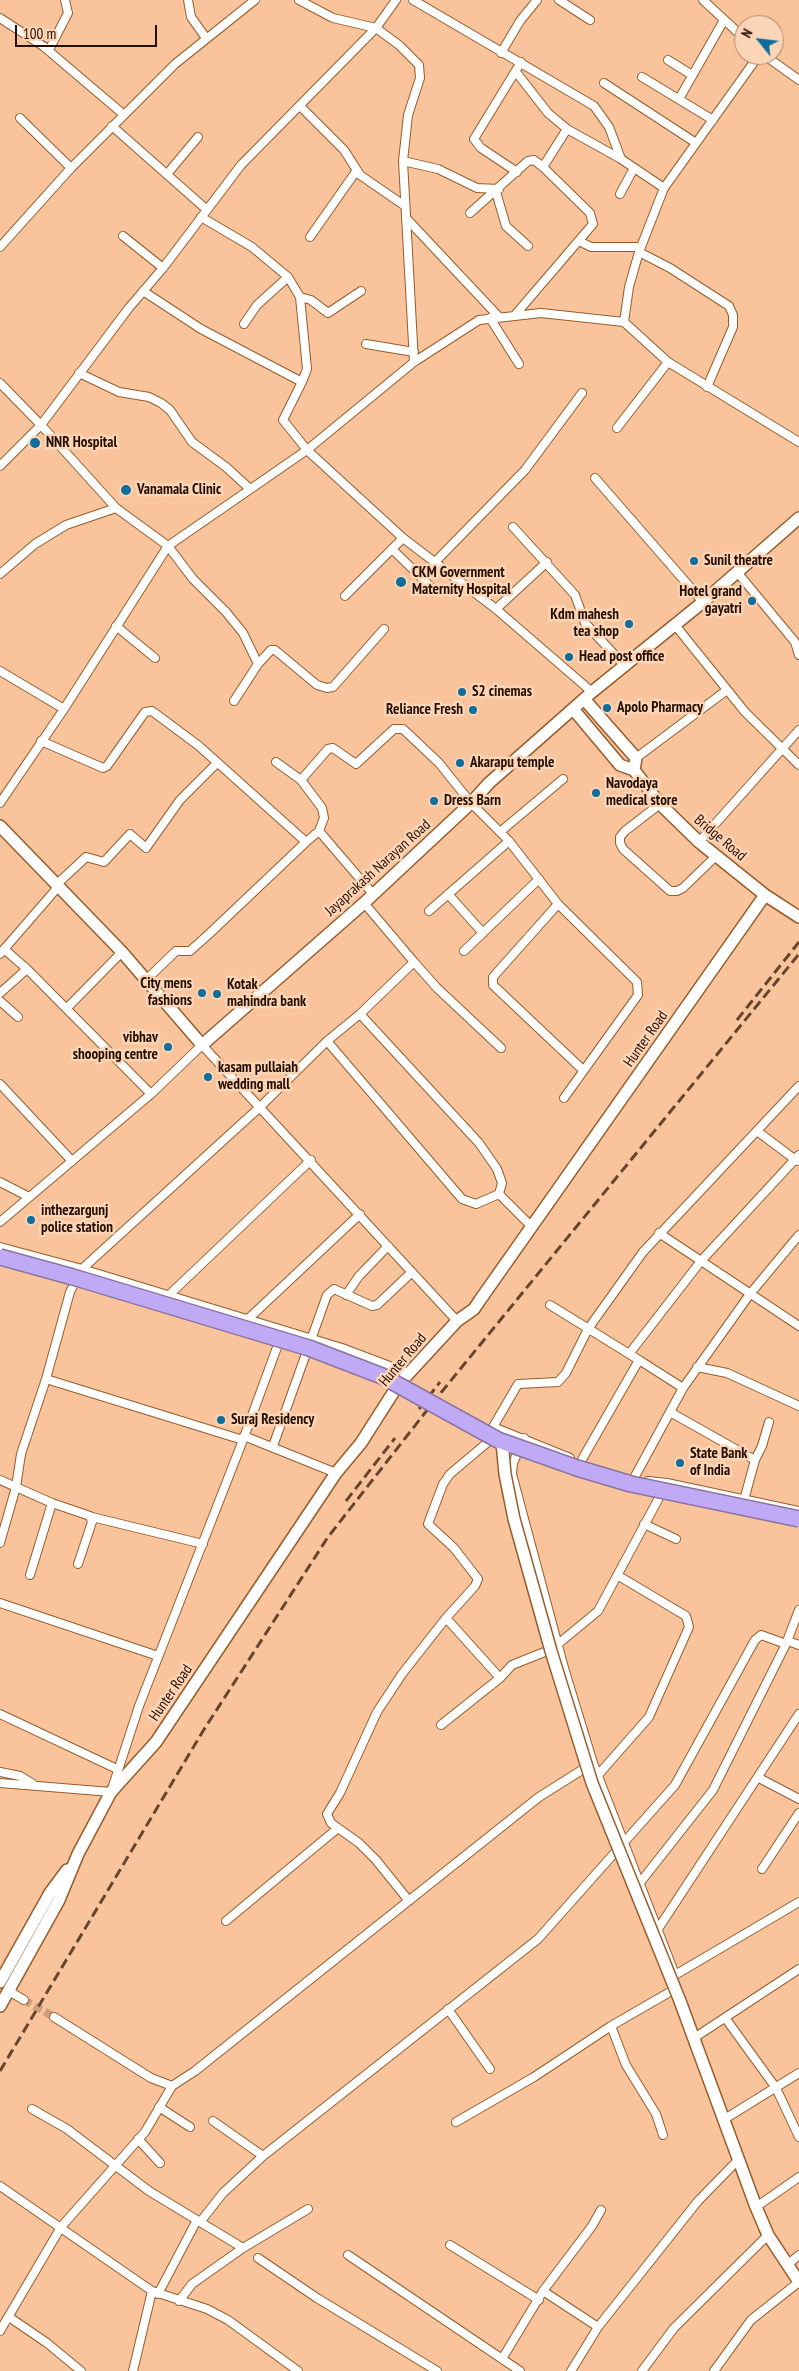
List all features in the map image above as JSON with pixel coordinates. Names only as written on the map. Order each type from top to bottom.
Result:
[{"type":"highway","points":[[0,1257],[82,1279],[309,1348],[382,1376],[502,1442],[631,1484],[799,1519]]},
{"type":"street","points":[[48,50],[68,13],[65,0]]},
{"type":"street","points":[[188,0],[190,17],[206,38]]},
{"type":"street","points":[[1,242],[123,114],[175,64],[255,0]]},
{"type":"street","points":[[299,0],[333,18],[376,28],[399,45],[419,65],[420,78],[408,116],[403,161],[414,362]]},
{"type":"street","points":[[0,466],[41,425],[79,373],[163,268],[206,208],[241,166],[376,28],[396,0]]},
{"type":"street","points":[[412,0],[500,53],[521,62],[594,106],[609,127],[621,159]]},
{"type":"street","points":[[500,53],[520,22],[538,0]]},
{"type":"street","points":[[559,0],[590,20]]},
{"type":"street","points":[[703,0],[734,29]]},
{"type":"street","points":[[0,18],[48,50],[123,114]]},
{"type":"street","points":[[679,99],[724,20]]},
{"type":"street","points":[[668,60],[692,75]]},
{"type":"street","points":[[516,172],[481,148],[474,139],[521,62]]},
{"type":"street","points":[[624,322],[629,287],[640,249],[664,188],[752,65]]},
{"type":"street","points":[[778,65],[799,80]]},
{"type":"street","points":[[516,72],[548,112],[567,129],[621,159],[664,188]]},
{"type":"street","points":[[642,77],[713,120]]},
{"type":"street","points":[[604,83],[696,143]]},
{"type":"street","points":[[300,106],[344,150],[360,174],[406,206]]},
{"type":"street","points":[[20,118],[71,168]]},
{"type":"street","points":[[112,126],[206,208]]},
{"type":"street","points":[[543,167],[567,129]]},
{"type":"street","points":[[167,174],[198,137]]},
{"type":"street","points":[[470,213],[530,160],[543,167],[590,213],[593,224],[514,316]]},
{"type":"street","points":[[403,161],[438,169],[477,188],[497,190]]},
{"type":"street","points":[[620,194],[634,168]]},
{"type":"street","points":[[310,237],[357,170]]},
{"type":"street","points":[[497,190],[506,226],[528,246]]},
{"type":"street","points":[[202,216],[252,247],[288,277],[300,296],[307,369],[283,420],[307,450],[403,538],[496,609],[588,695],[636,758]]},
{"type":"street","points":[[406,218],[499,317]]},
{"type":"street","points":[[123,236],[163,268]]},
{"type":"street","points":[[579,241],[592,247],[640,249],[728,306],[734,315],[734,327],[707,387]]},
{"type":"street","points":[[244,324],[257,305],[288,277]]},
{"type":"street","points":[[143,291],[201,329],[302,382]]},
{"type":"street","points":[[300,296],[311,300],[328,313],[360,291]]},
{"type":"street","points":[[0,803],[64,709],[168,546],[307,450],[414,362],[479,320],[541,313],[624,322],[668,362],[799,442]]},
{"type":"street","points":[[490,318],[519,364]]},
{"type":"street","points":[[366,344],[414,352]]},
{"type":"street","points":[[617,428],[668,362]]},
{"type":"street","points":[[79,373],[119,392],[149,397],[161,403],[170,410],[192,442],[226,467],[250,489]]},
{"type":"street","points":[[0,383],[116,508],[168,546],[193,579],[243,632],[258,664]]},
{"type":"street","points":[[435,562],[525,470],[582,394]]},
{"type":"street","points":[[595,478],[703,602]]},
{"type":"street","points":[[0,574],[35,544],[66,525],[116,508]]},
{"type":"street","name":"Jayaprakash Narayan Road","points":[[202,1045],[374,894],[472,803],[489,783],[588,695],[703,602],[799,518]]},
{"type":"street","points":[[513,528],[575,595],[585,623],[624,665]]},
{"type":"street","points":[[345,596],[403,538]]},
{"type":"street","points":[[392,549],[435,591]]},
{"type":"street","points":[[496,609],[546,562]]},
{"type":"street","points":[[737,572],[795,642],[799,655]]},
{"type":"street","points":[[675,625],[727,690],[799,765]]},
{"type":"street","points":[[116,626],[155,658]]},
{"type":"street","points":[[234,701],[258,664],[271,650],[280,652],[317,685],[327,688],[333,687],[384,629]]},
{"type":"street","points":[[1,674],[64,709]]},
{"type":"street","points":[[574,709],[620,765],[634,770],[636,758],[727,690]]},
{"type":"street","points":[[41,741],[103,768],[108,766],[145,712],[152,711],[217,762],[306,842]]},
{"type":"street","points":[[301,780],[328,749],[333,748],[356,764],[398,728],[439,763],[472,803],[509,841],[558,904],[637,982],[639,987],[638,994],[564,1098]]},
{"type":"street","points":[[698,842],[799,730]]},
{"type":"street","points":[[151,1094],[27,969],[2,951],[57,886],[86,857],[104,862],[130,834],[146,848],[180,800],[217,762]]},
{"type":"street","points":[[146,980],[176,951],[190,951],[319,831],[324,818],[322,808],[301,780],[276,762]]},
{"type":"street","name":"Bridge Road","points":[[634,770],[660,804],[698,842],[765,895],[799,917]]},
{"type":"street","points":[[500,832],[563,779]]},
{"type":"street","points":[[660,804],[620,837],[620,843],[624,849],[648,872],[670,891],[677,892],[716,856]]},
{"type":"street","points":[[0,826],[122,952],[202,1045],[311,1160],[457,1320]]},
{"type":"street","points":[[319,831],[374,894]]},
{"type":"street","points":[[429,911],[509,841]]},
{"type":"street","points":[[464,951],[539,879]]},
{"type":"street","points":[[448,894],[483,933]]},
{"type":"street","name":"Hunter Road","points":[[0,2006],[59,1900],[78,1854],[109,1796],[156,1742],[336,1473],[361,1443],[398,1385],[457,1320],[474,1309],[765,895]]},
{"type":"street","points":[[364,903],[437,988],[501,1048]]},
{"type":"street","points":[[558,904],[493,977],[493,985],[583,1070]]},
{"type":"street","points":[[67,1008],[122,952]]},
{"type":"street","points":[[0,1543],[16,1487],[21,1454],[46,1379],[70,1292],[82,1269],[260,1106],[327,1041],[360,1014],[414,962]]},
{"type":"street","points":[[0,993],[27,969]]},
{"type":"street","points":[[0,1001],[18,1017]]},
{"type":"street","points":[[360,1014],[479,1143],[497,1169],[502,1183],[499,1194]]},
{"type":"street","points":[[327,1041],[462,1199],[476,1204],[499,1194]]},
{"type":"street","points":[[0,1222],[151,1094],[202,1045]]},
{"type":"street","points":[[0,1084],[72,1161]]},
{"type":"street","points":[[493,1427],[518,1384],[558,1382],[566,1373],[588,1329],[643,1252],[799,1086]]},
{"type":"street","points":[[628,1354],[701,1261],[798,1159],[757,1131]]},
{"type":"street","points":[[169,1294],[311,1160]]},
{"type":"street","points":[[0,1182],[29,1197]]},
{"type":"street","points":[[499,1194],[532,1227]]},
{"type":"street","points":[[247,1320],[360,1214]]},
{"type":"street","points":[[659,1234],[799,1326]]},
{"type":"street","points":[[633,1480],[683,1388],[750,1294],[797,1240]]},
{"type":"street","points":[[346,1295],[359,1276],[388,1246]]},
{"type":"street","points":[[0,1247],[169,1294],[312,1339],[408,1373]]},
{"type":"street","points":[[273,1446],[327,1295],[334,1289],[372,1306],[377,1305],[412,1272]]},
{"type":"street","points":[[550,1305],[683,1388]]},
{"type":"street","points":[[0,1783],[18,1786],[33,1784],[109,1796],[158,1656],[244,1438],[283,1330]]},
{"type":"street","points":[[580,1462],[639,1360]]},
{"type":"street","points":[[698,1367],[727,1373],[799,1406]]},
{"type":"street","points":[[46,1379],[273,1446],[336,1473]]},
{"type":"street","points":[[670,1412],[755,1460]]},
{"type":"street","points":[[744,1500],[755,1460],[762,1446],[769,1422]]},
{"type":"street","points":[[493,1427],[580,1462],[633,1480],[667,1483],[799,1511]]},
{"type":"street","points":[[409,1901],[376,1860],[359,1843],[327,1818],[327,1814],[340,1793],[377,1712],[402,1674],[446,1618],[475,1586],[478,1579],[454,1548],[428,1524],[443,1484],[450,1474],[496,1433],[493,1427]]},
{"type":"street","points":[[524,1438],[513,1463],[512,1474],[559,1643],[564,1668],[593,1763],[687,2003],[685,2016]]},
{"type":"street","points":[[502,1442],[514,1518],[551,1651],[592,1783],[680,2001],[756,2207],[768,2234],[799,2282],[751,2320],[714,2371]]},
{"type":"street","points":[[0,1480],[52,1503],[92,1517],[202,1544]]},
{"type":"street","points":[[441,1725],[500,1678],[512,1665],[539,1656],[559,1643],[598,1611],[667,1483]]},
{"type":"street","points":[[30,1575],[52,1503]]},
{"type":"street","points":[[78,1564],[92,1517]]},
{"type":"street","points":[[644,1524],[676,1539]]},
{"type":"street","points":[[598,1775],[649,1717],[689,1627],[686,1616],[617,1575]]},
{"type":"street","points":[[0,1603],[158,1656]]},
{"type":"street","points":[[639,1884],[713,1790],[787,1642],[799,1610]]},
{"type":"street","points":[[446,1618],[500,1678]]},
{"type":"street","points":[[133,2371],[155,2292],[199,2220],[223,2193],[263,2156],[538,1939],[675,1785],[755,1640],[760,1635],[799,1645]]},
{"type":"street","points":[[0,1714],[117,1769]]},
{"type":"street","points":[[658,1929],[759,1778],[799,1714]]},
{"type":"street","points":[[0,2331],[61,2227],[138,2139],[172,2086],[195,2071],[539,1797],[593,1763]]},
{"type":"street","points":[[0,1772],[20,1776],[33,1784]]},
{"type":"street","points":[[759,1778],[799,1798]]},
{"type":"street","points":[[762,1869],[799,1813]]},
{"type":"street","points":[[226,1921],[338,1828]]},
{"type":"street","name":"Hunter Road","points":[[0,1982],[50,1893],[78,1854]]},
{"type":"street","points":[[675,1975],[799,1902]]},
{"type":"street","points":[[694,2038],[726,2019],[799,1969]]},
{"type":"street","points":[[456,2122],[534,2077],[611,2026],[675,1989]]},
{"type":"street","points":[[9,1991],[24,2000]]},
{"type":"street","points":[[448,2009],[490,2069]]},
{"type":"street","points":[[54,2017],[151,2078],[172,2086]]},
{"type":"street","points":[[726,2019],[776,2088],[799,2137]]},
{"type":"street","points":[[611,2026],[626,2065],[656,2114],[663,2135]]},
{"type":"street","points":[[723,2120],[799,2073]]},
{"type":"street","points":[[159,2107],[190,2128]]},
{"type":"street","points":[[32,2109],[67,2129],[114,2167],[243,2248]]},
{"type":"street","points":[[213,2121],[263,2156]]},
{"type":"street","points":[[138,2139],[160,2163]]},
{"type":"street","points":[[571,2371],[598,2327],[698,2201],[739,2159]]},
{"type":"street","points":[[756,2207],[799,2177]]},
{"type":"street","points":[[0,2186],[155,2292],[207,2310],[228,2320],[298,2371]]},
{"type":"street","points":[[178,2301],[192,2284],[243,2248],[308,2209]]},
{"type":"street","points":[[502,2359],[543,2292],[592,2226],[600,2210]]},
{"type":"street","points":[[642,2371],[674,2328],[768,2234]]},
{"type":"street","points":[[450,2245],[539,2300]]},
{"type":"street","points":[[348,2255],[520,2371]]},
{"type":"street","points":[[787,2265],[799,2255]]},
{"type":"street","points":[[258,2258],[437,2371]]},
{"type":"street","points":[[543,2292],[598,2327]]},
{"type":"street","points":[[9,2318],[47,2343],[80,2371]]},
{"type":"tunnel","points":[[24,2000],[54,2017]]},
{"type":"railway","points":[[737,1020],[799,942]]},
{"type":"railway","points":[[0,2071],[203,1731],[328,1537],[435,1400],[799,954]]},
{"type":"railway","points":[[419,1409],[440,1382]]},
{"type":"railway","points":[[346,1501],[395,1438]]},
{"type":"place","name":"NNR Hospital","points":[[35,443]]},
{"type":"place","name":"Vanamala Clinic","points":[[126,490]]},
{"type":"place","name":"Sunil theatre","points":[[694,561]]},
{"type":"place","name":"CKM Government Maternity Hospital","points":[[401,582]]},
{"type":"place","name":"Hotel grand gayatri","points":[[752,601]]},
{"type":"place","name":"Kdm mahesh tea shop","points":[[629,624]]},
{"type":"place","name":"Head post office","points":[[569,657]]},
{"type":"place","name":"S2 cinemas","points":[[462,692]]},
{"type":"place","name":"Apolo Pharmacy","points":[[607,708]]},
{"type":"place","name":"Reliance Fresh","points":[[473,710]]},
{"type":"place","name":"Akarapu temple","points":[[460,763]]},
{"type":"place","name":"Navodaya medical store","points":[[596,793]]},
{"type":"place","name":"Dress Barn","points":[[434,801]]},
{"type":"place","name":"City mens fashions","points":[[202,993]]},
{"type":"place","name":"Kotak mahindra bank","points":[[217,994]]},
{"type":"place","name":"vibhav shooping centre","points":[[168,1047]]},
{"type":"place","name":"kasam pullaiah wedding mall","points":[[208,1077]]},
{"type":"place","name":"inthezargunj police station","points":[[31,1220]]},
{"type":"place","name":"Suraj Residency","points":[[221,1420]]},
{"type":"place","name":"State Bank of India","points":[[680,1463]]}]
